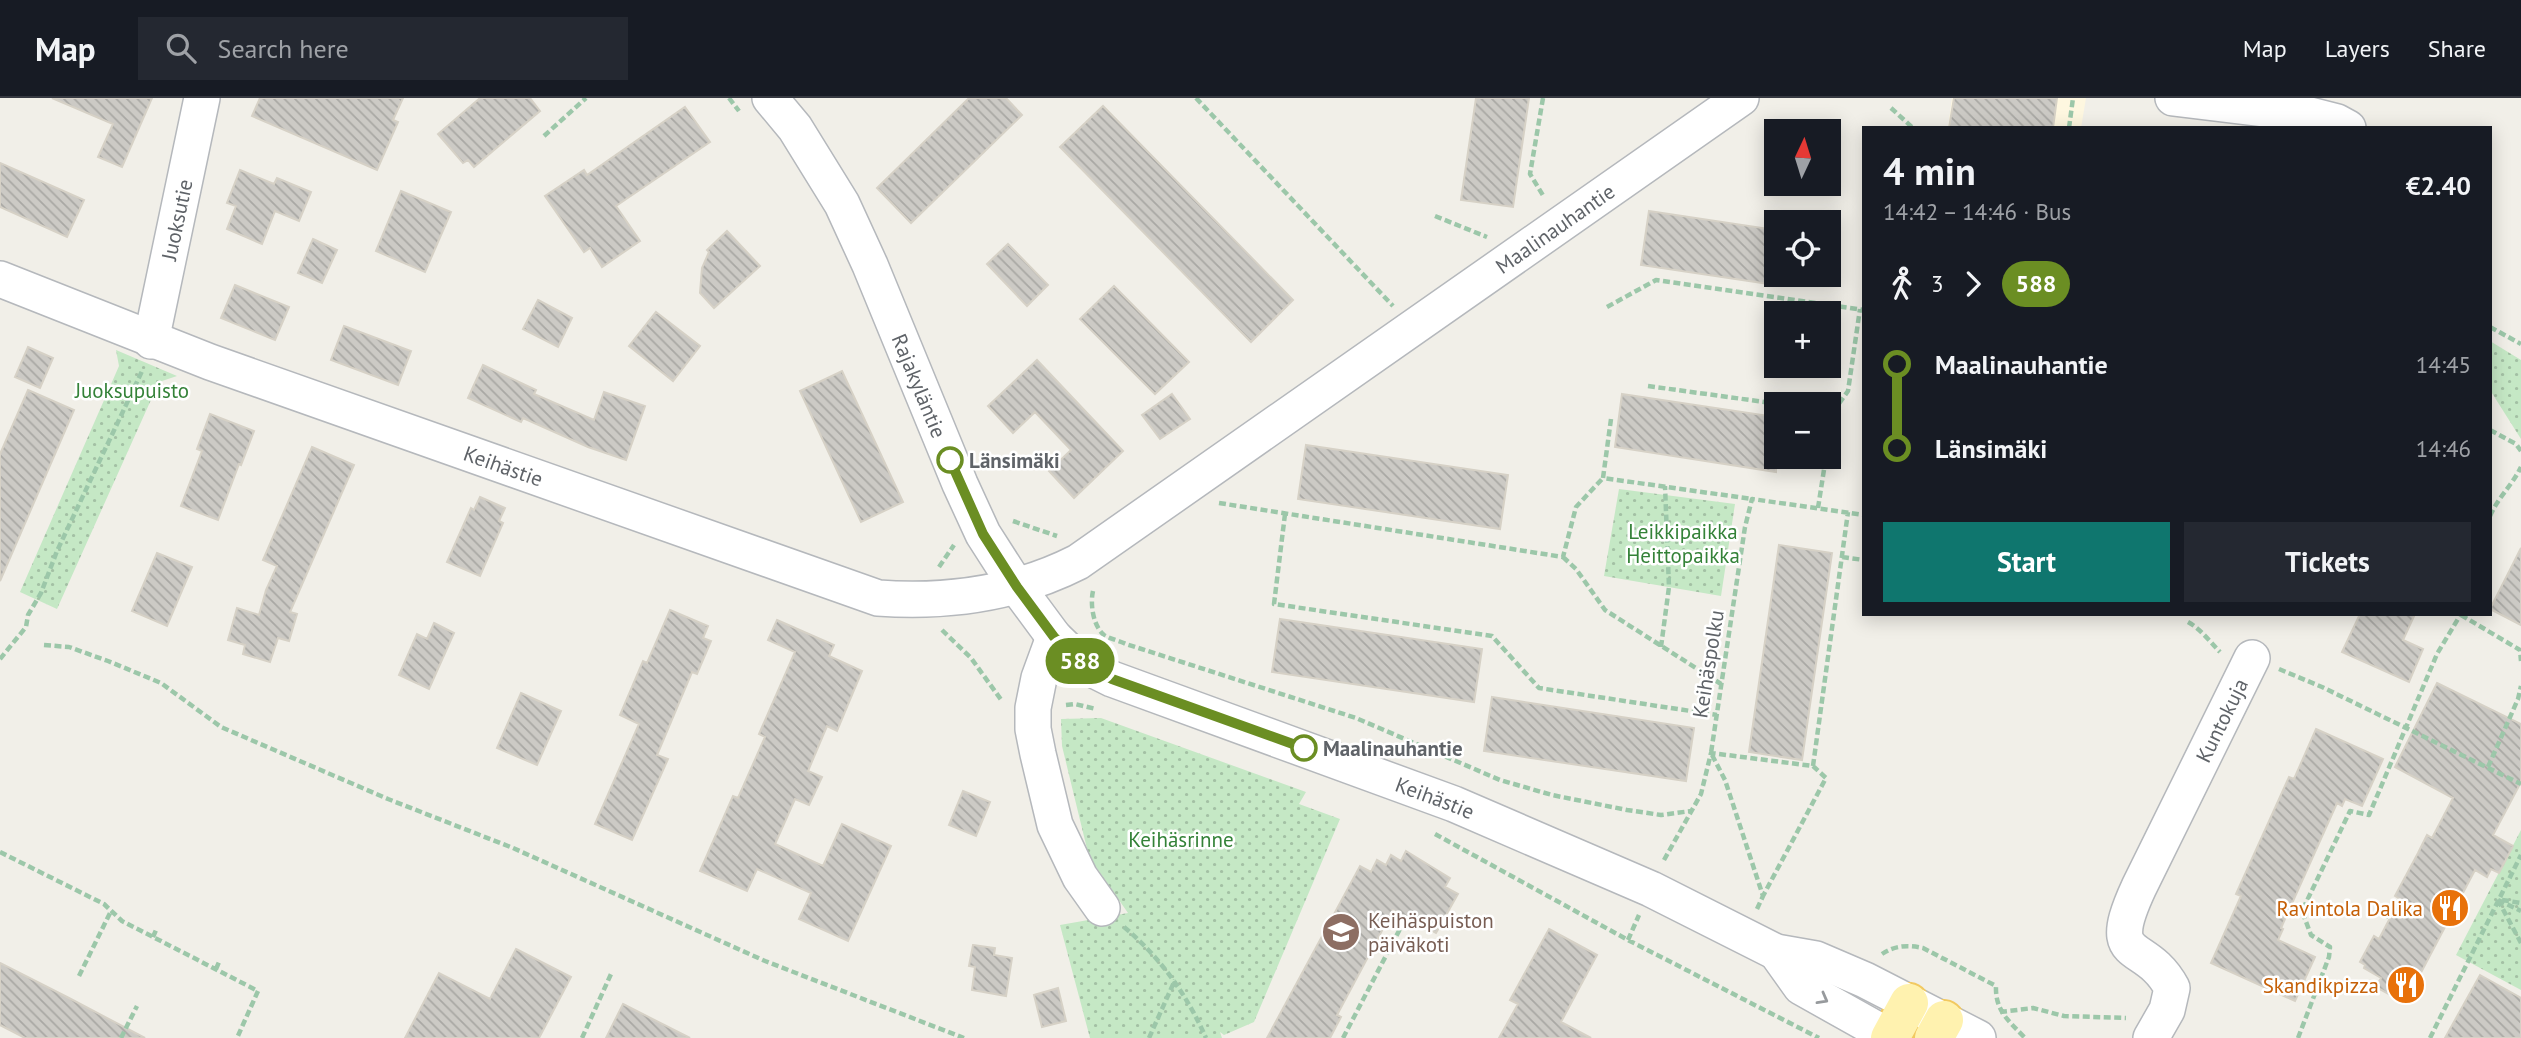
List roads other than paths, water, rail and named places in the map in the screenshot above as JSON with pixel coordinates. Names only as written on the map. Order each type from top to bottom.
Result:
[{"type":"main road","points":[[1891,1038],[1909,1003]]},
{"type":"street","name":"Juoksutie","points":[[151,341],[202,98]]},
{"type":"street","name":"Maalinauhantie","points":[[1017,587],[1053,575],[1078,562],[1741,98]]},
{"type":"street","points":[[2173,98],[2306,114],[2344,126]]},
{"type":"street","name":"Rajakyläntie","points":[[757,107],[795,128],[842,204],[983,534],[1054,637]]},
{"type":"street","name":"Keihästie","points":[[0,279],[151,341],[877,598],[936,600],[1017,587]]},
{"type":"street","name":"Keihästie","points":[[1054,637],[1082,664],[1112,679],[1454,804],[1651,889],[1776,952],[1816,959],[1909,1003],[1939,1029],[1989,1025]]},
{"type":"street","points":[[1054,637],[1040,678],[1034,708],[1038,754],[1055,825],[1080,877],[1102,908]]},
{"type":"street","name":"Kuntokuja","points":[[2159,1024],[2172,988],[2161,972],[2133,952],[2125,939],[2123,925],[2236,655]]},
{"type":"street","name":"Keihästie","points":[[1776,952],[1801,987],[1891,1038]]},
{"type":"place","name":"Länsimäki","points":[[950,460]]},
{"type":"place","name":"Maalinauhantie","points":[[1304,748]]},
{"type":"place","name":"Ravintola Dalika","points":[[2450,908]]},
{"type":"place","name":"Keihäspuiston päiväkoti","points":[[1341,932]]},
{"type":"place","name":"Skandikpizza","points":[[2406,985]]},
{"type":"park label","name":"Juoksupuisto","points":[[132,390]]},
{"type":"park label","name":"Leikkipaikka Heittopaikka","points":[[1683,543]]},
{"type":"park label","name":"Keihäsrinne","points":[[1181,839]]}]
